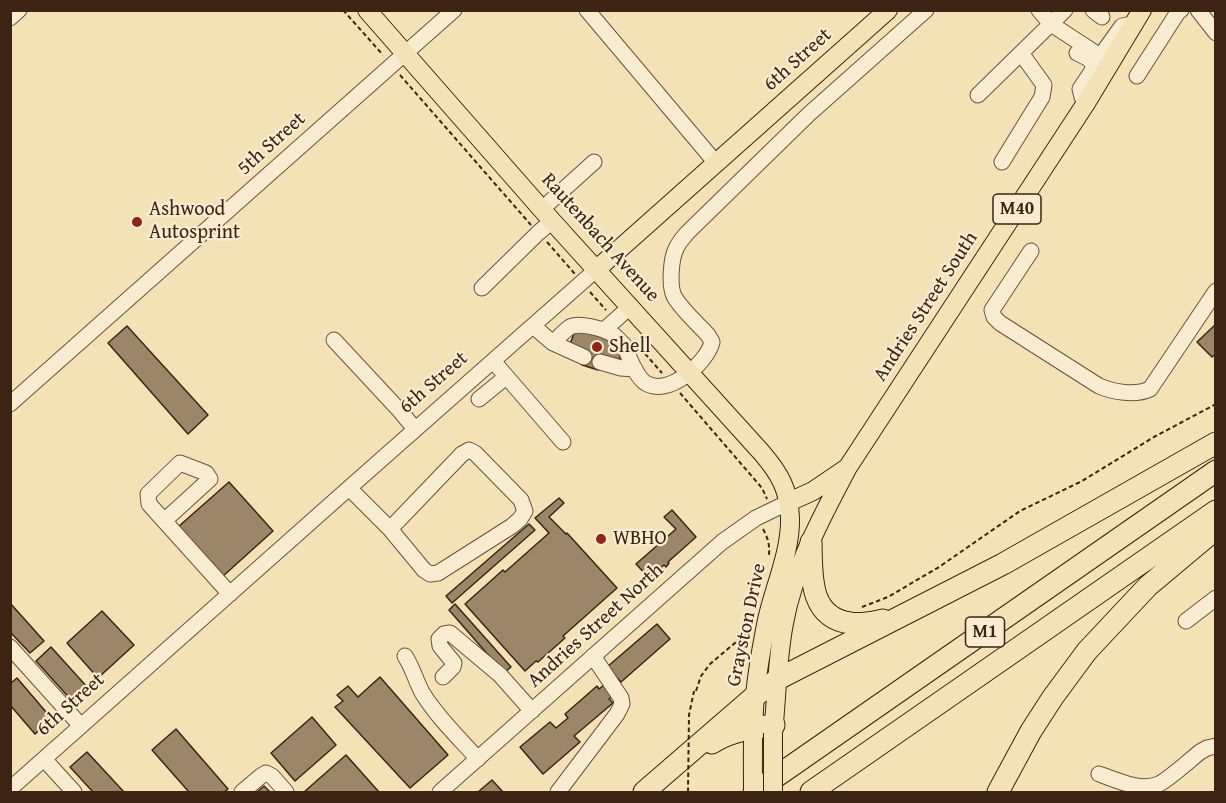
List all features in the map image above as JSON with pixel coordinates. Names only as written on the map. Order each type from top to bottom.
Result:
[{"type":"highway","points":[[646,792],[755,696],[778,679],[1003,564],[1215,443]]},
{"type":"highway","name":"M1","points":[[754,792],[1215,471]]},
{"type":"highway","name":"M1","points":[[811,792],[1215,512]]},
{"type":"highway","points":[[998,792],[1031,731],[1087,651],[1148,586],[1215,529]]},
{"type":"highway","points":[[811,542],[814,589],[826,612],[840,621],[857,624],[901,617]]},
{"type":"highway","points":[[646,792],[721,736],[764,731]]},
{"type":"main road","name":"Rautenbach Avenue","points":[[367,10],[547,215],[774,467],[781,477],[789,502]]},
{"type":"main road","name":"6th Street","points":[[597,269],[888,10]]},
{"type":"main road","name":"Andries Street South","points":[[811,542],[848,467],[1086,103],[1138,17]]},
{"type":"main road","points":[[789,502],[813,491],[848,467]]},
{"type":"main road","name":"Grayston Drive","points":[[772,792],[764,731],[755,696],[767,618],[787,544],[790,520],[789,502]]},
{"type":"main road","name":"Grayston Drive","points":[[754,792],[764,731],[778,679],[784,621],[797,577],[811,542]]},
{"type":"street","points":[[10,18],[19,10]]},
{"type":"street","name":"5th Street","points":[[10,404],[454,10]]},
{"type":"street","points":[[587,10],[716,164]]},
{"type":"street","points":[[553,343],[571,326],[578,325],[604,330],[623,345],[635,369],[643,380],[651,385],[671,384],[690,372],[710,349],[712,342],[672,294],[673,258],[676,248],[687,233],[809,114],[926,10]]},
{"type":"street","points":[[1039,10],[1051,24],[1097,54],[1102,54],[1122,26],[1138,17]]},
{"type":"street","points":[[978,95],[1065,10]]},
{"type":"street","points":[[1137,76],[1181,10]]},
{"type":"street","points":[[1198,10],[1215,33]]},
{"type":"street","points":[[1051,24],[1052,34],[1056,39],[1089,59],[1093,64],[1092,71],[1080,89],[1086,103]]},
{"type":"street","points":[[1002,162],[1044,90],[1044,85],[1021,53]]},
{"type":"street","points":[[482,288],[538,232],[547,215],[594,162]]},
{"type":"street","points":[[1031,251],[992,310],[994,317],[1099,386],[1110,390],[1141,392],[1150,389],[1215,291]]},
{"type":"street","name":"6th Street","points":[[10,789],[597,269]]},
{"type":"street","points":[[558,304],[571,326]]},
{"type":"street","points":[[604,330],[631,306]]},
{"type":"street","points":[[533,326],[553,343],[585,357]]},
{"type":"street","points":[[334,340],[415,429]]},
{"type":"street","points":[[493,361],[563,442]]},
{"type":"street","points":[[600,362],[635,369]]},
{"type":"street","points":[[479,399],[506,377]]},
{"type":"street","points":[[349,488],[430,574],[438,573],[512,526],[525,511],[521,500],[475,453],[469,450],[462,454],[390,529]]},
{"type":"street","name":"Andries Street North","points":[[440,792],[722,542],[756,518],[789,502]]},
{"type":"street","points":[[164,521],[230,594]]},
{"type":"street","points":[[1186,621],[1215,598]]},
{"type":"street","points":[[443,677],[454,663],[440,646],[439,639],[444,634],[450,633],[500,675],[532,711]]},
{"type":"street","points":[[10,647],[81,726]]},
{"type":"street","points":[[405,656],[423,693],[441,718],[478,759]]},
{"type":"street","points":[[558,792],[617,714],[622,704],[621,698],[594,656]]},
{"type":"street","points":[[1100,774],[1138,786],[1152,786],[1160,784],[1200,752],[1215,746]]},
{"type":"street","points":[[44,759],[74,792]]},
{"type":"street","points":[[242,792],[266,773],[272,776],[286,792]]},
{"type":"path","points":[[856,609],[888,597],[939,567],[1020,511],[1082,481],[1154,436],[1215,404]]},
{"type":"path","points":[[756,518],[769,541],[769,558]]},
{"type":"path","points":[[689,792],[689,715],[700,675],[709,664],[752,627]]},
{"type":"building","points":[[1216,324],[1216,354],[1212,357],[1197,342]]},
{"type":"building","points":[[127,326],[208,415],[188,434],[108,343]]},
{"type":"building","points":[[576,328],[624,344],[619,360],[603,355],[598,370],[582,365],[587,350],[570,344]]},
{"type":"building","points":[[229,482],[273,531],[222,577],[178,527]]},
{"type":"building","points":[[559,498],[564,503],[549,517],[567,533],[617,588],[563,636],[565,638],[525,671],[465,604],[549,533],[535,518]]},
{"type":"building","points":[[672,510],[696,537],[668,562],[666,567],[664,565],[649,578],[636,564],[676,529],[664,517]]},
{"type":"building","points":[[529,524],[535,530],[452,603],[446,596]]},
{"type":"building","points":[[10,603],[44,641],[30,653],[10,632]]},
{"type":"building","points":[[455,604],[511,667],[504,673],[449,610]]},
{"type":"building","points":[[102,611],[134,645],[98,678],[67,643]]},
{"type":"building","points":[[657,624],[670,639],[621,682],[607,667]]},
{"type":"building","points":[[51,647],[88,688],[73,702],[36,661]]},
{"type":"building","points":[[380,677],[448,755],[410,788],[335,707],[343,701],[337,695],[348,686],[358,697]]},
{"type":"building","points":[[17,678],[52,719],[35,734],[10,705],[10,684]]},
{"type":"building","points":[[605,684],[615,695],[609,699],[613,703],[574,736],[580,742],[543,774],[520,747],[550,722],[556,728],[568,718],[565,714],[597,686],[599,689]]},
{"type":"building","points":[[312,717],[336,745],[295,781],[271,753]]},
{"type":"building","points":[[176,729],[228,789],[224,792],[189,792],[152,750]]},
{"type":"building","points":[[87,752],[124,792],[93,792],[70,767]]},
{"type":"building","points":[[346,755],[379,792],[304,792]]},
{"type":"building","points":[[492,780],[503,792],[478,792]]},
{"type":"building","points":[[264,786],[270,792],[257,792]]},
{"type":"place","name":"Ashwood Autosprint","points":[[137,222]]},
{"type":"place","name":"Shell","points":[[597,347]]},
{"type":"place","name":"WBHO","points":[[601,539]]}]
